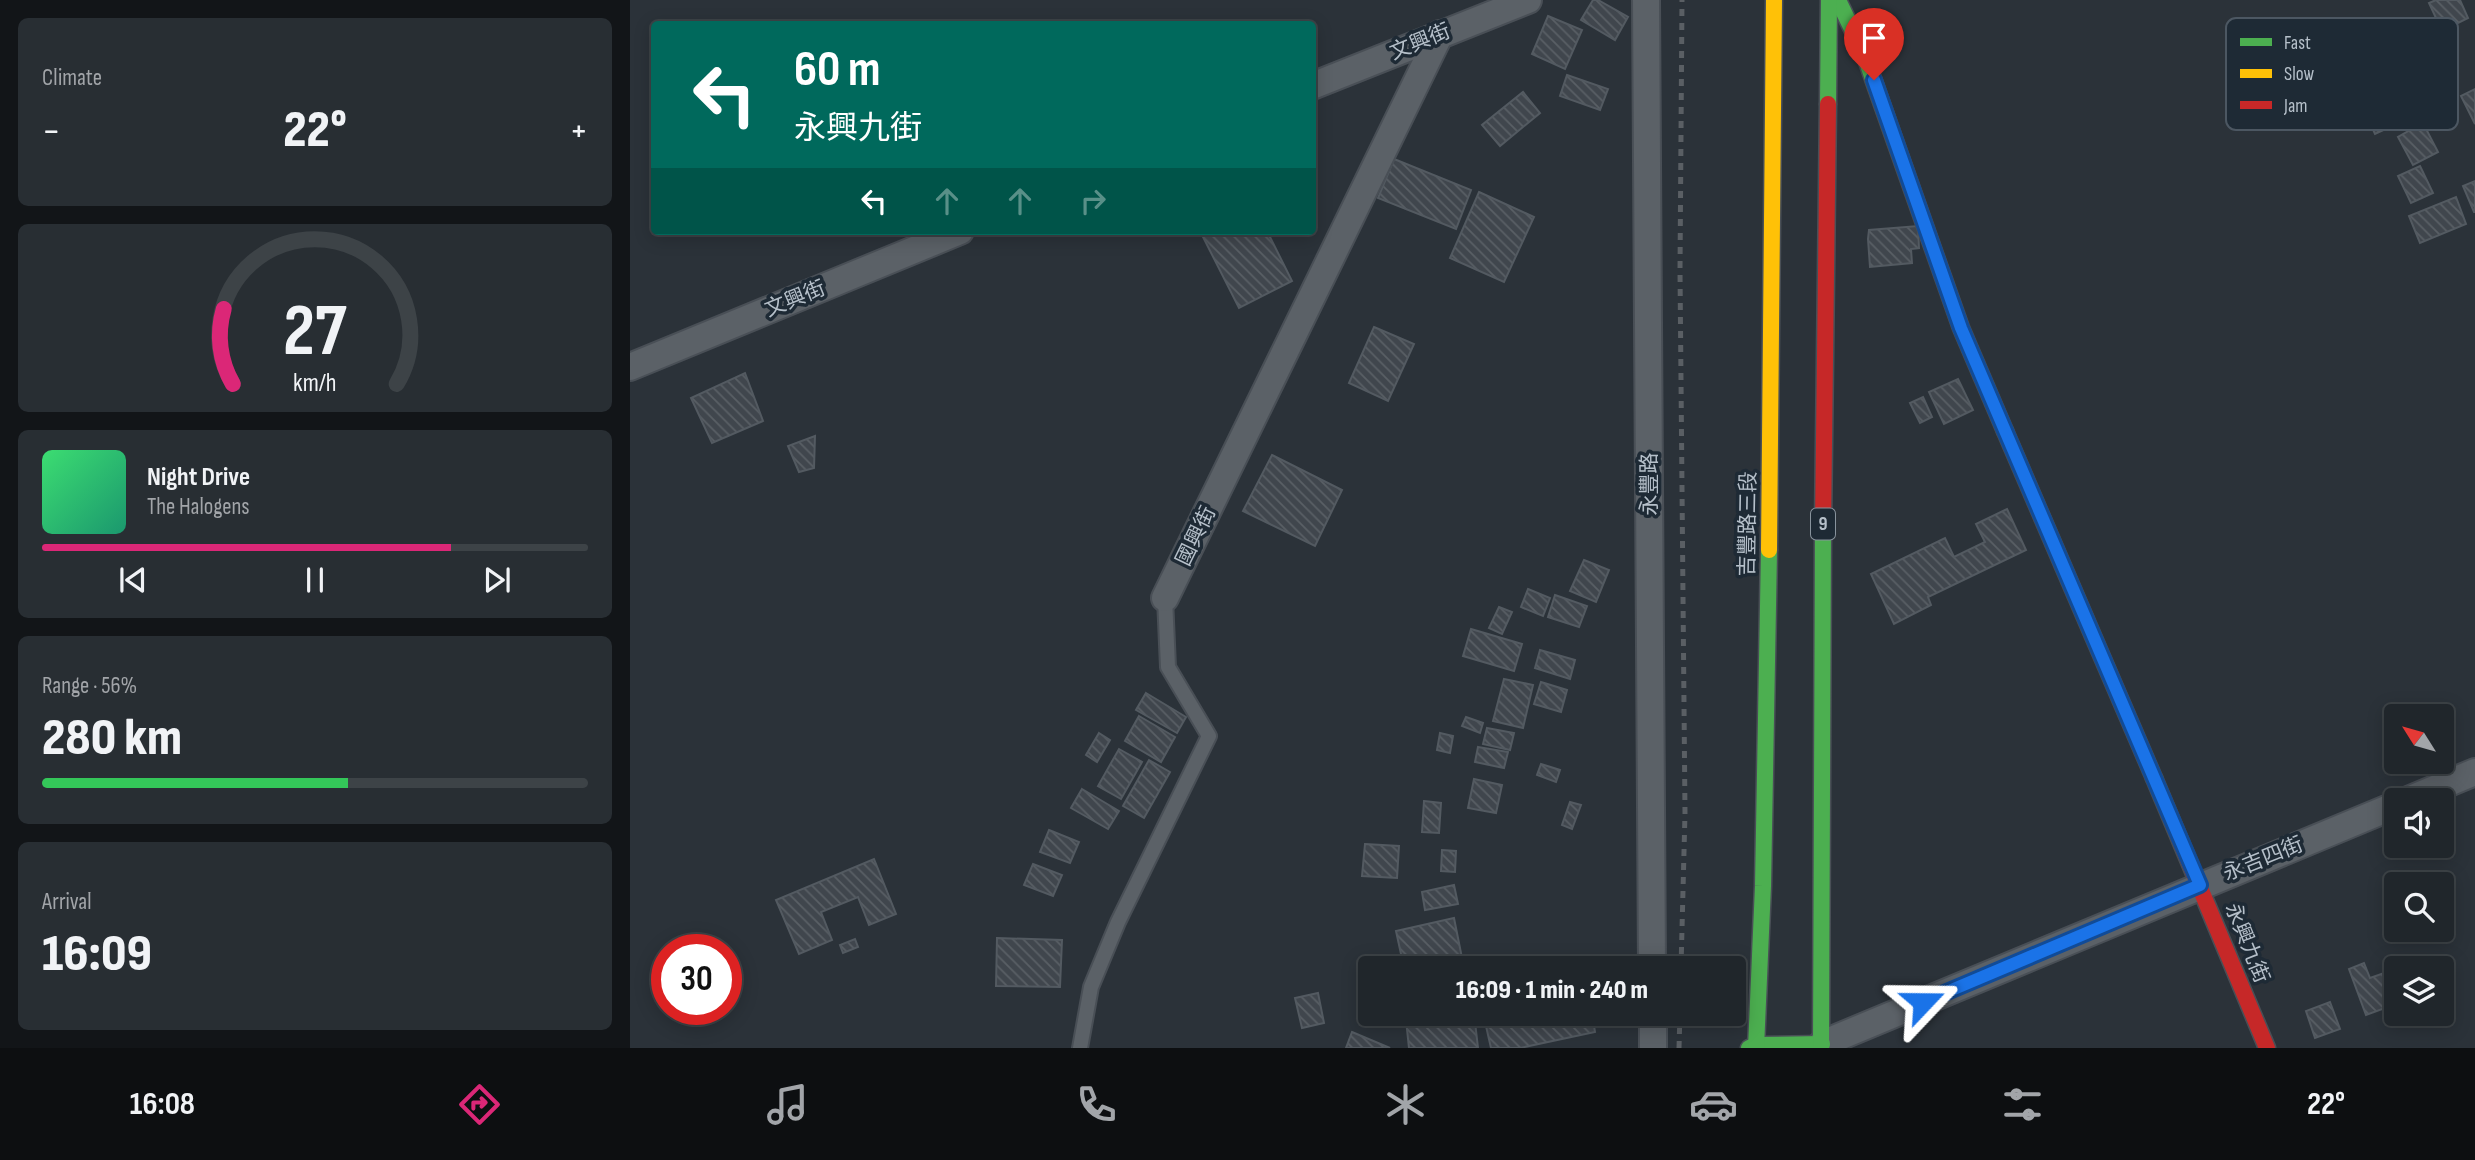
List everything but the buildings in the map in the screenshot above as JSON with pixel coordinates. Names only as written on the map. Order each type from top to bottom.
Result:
[{"type":"main road","name":"吉豐路三段","points":[[1754,1047],[1763,886],[1768,626],[1774,0]]},
{"type":"main road","name":"9","points":[[1821,1046],[1822,612],[1829,0]]},
{"type":"main road","name":"永興九街","points":[[1838,0],[1865,56],[1961,328],[2267,1048]]},
{"type":"main road","points":[[1754,1047],[1821,1046]]},
{"type":"street","name":"文興街","points":[[1316,84],[1528,0]]},
{"type":"street","name":"永豐路","points":[[1646,0],[1652,956]]},
{"type":"street","name":"國興街","points":[[1165,598],[1440,34]]},
{"type":"street","name":"文興街","points":[[630,367],[950,235]]},
{"type":"street","points":[[2437,788],[2475,772]]},
{"type":"street","name":"永吉四街","points":[[1821,1046],[2384,810]]},
{"type":"street","points":[[1653,1026],[1653,1048]]},
{"type":"lane","name":"國興街","points":[[1080,1048],[1091,987],[1118,922],[1209,736],[1168,667],[1165,598]]},
{"type":"railway","points":[[1681,956],[1685,813],[1680,271],[1682,0]]},
{"type":"railway","points":[[1679,1048],[1680,1026]]},
{"type":"traffic: fast","points":[[1828,104],[1829,0]]},
{"type":"traffic: fast","points":[[1838,0],[1865,56],[1961,328],[2005,431]]},
{"type":"traffic: fast","points":[[1821,1048],[1823,527]]},
{"type":"traffic: fast","points":[[1756,1048],[1763,886],[1769,550]]},
{"type":"traffic: fast","points":[[1749,1048],[1756,1045],[1822,1044]]},
{"type":"traffic: slow","points":[[1769,550],[1774,0]]},
{"type":"traffic: slow","points":[[2005,431],[2154,778]]},
{"type":"traffic: jam","points":[[1823,527],[1828,104]]},
{"type":"traffic: jam","points":[[2154,778],[2267,1048]]},
{"type":"route","points":[[1874,80],[1961,328],[2200,885],[1923,1002]]}]
